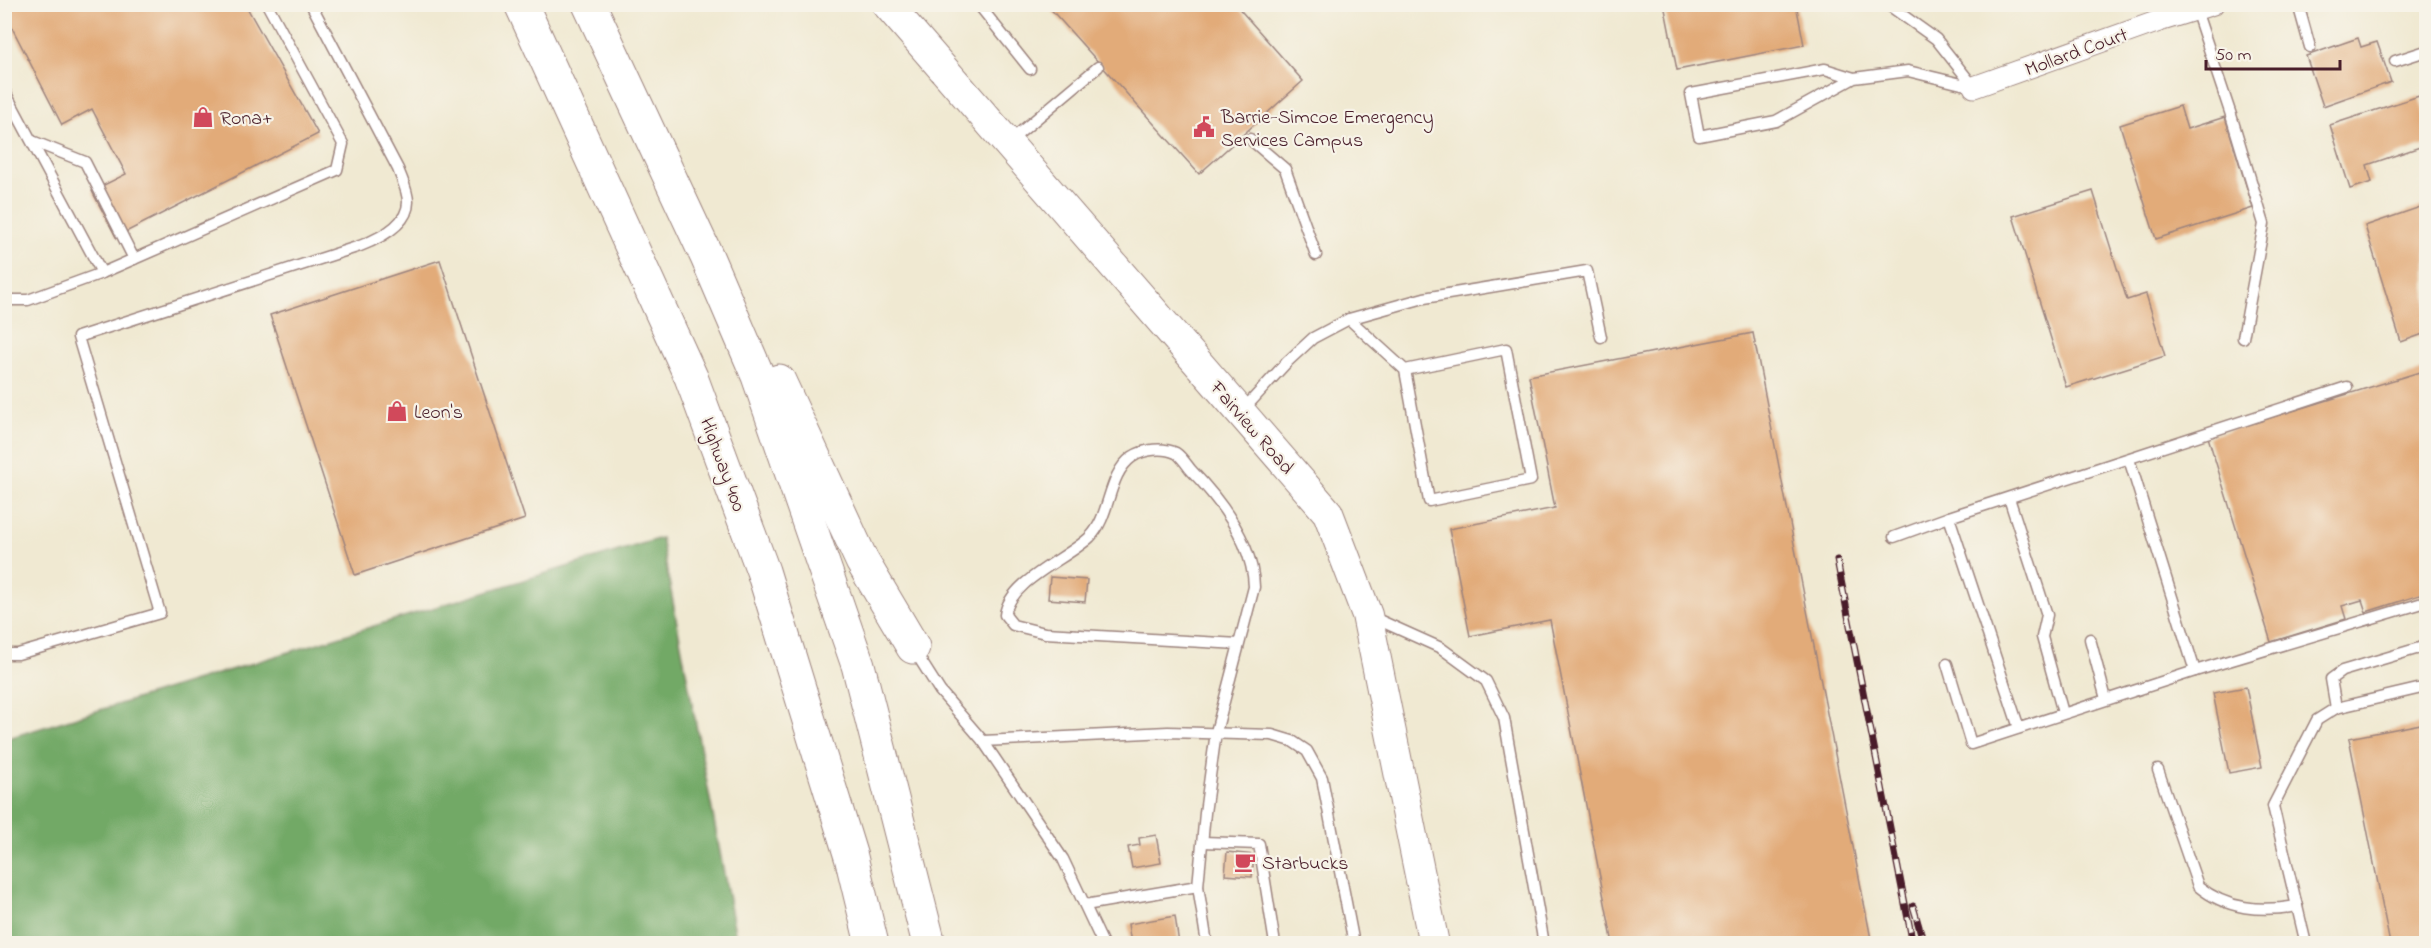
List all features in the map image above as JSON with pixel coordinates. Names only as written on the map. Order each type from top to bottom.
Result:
[{"type":"highway","name":"Highway 400","points":[[521,4],[691,377],[763,571],[851,857],[872,944]]},
{"type":"highway","points":[[589,4],[707,257],[758,376],[858,665],[929,944]]},
{"type":"highway","points":[[707,257],[760,339],[862,561],[913,647]]},
{"type":"street","name":"Fairview Road","points":[[887,4],[1328,513],[1366,615],[1434,944]]},
{"type":"street","name":"Mollard Court","points":[[1974,87],[2193,8]]},
{"type":"lane","points":[[4,300],[28,300],[102,273],[337,170],[342,144],[267,4]]},
{"type":"lane","points":[[4,654],[18,654],[160,613],[78,337],[360,246],[381,237],[405,216],[408,205],[407,194],[398,169],[311,4]]},
{"type":"lane","points":[[978,4],[1030,69]]},
{"type":"lane","points":[[1887,4],[1936,39],[1974,87]]},
{"type":"lane","points":[[2298,4],[2310,47]]},
{"type":"lane","points":[[2193,8],[2231,115],[2264,224],[2243,338]]},
{"type":"lane","points":[[2395,61],[2427,51]]},
{"type":"lane","points":[[1007,143],[1098,67]]},
{"type":"lane","points":[[1854,78],[1825,69],[1691,94],[1699,136],[1776,121],[1854,78],[1908,71],[1974,87]]},
{"type":"lane","points":[[4,90],[102,273]]},
{"type":"lane","points":[[1250,139],[1285,169],[1316,255]]},
{"type":"lane","points":[[32,141],[86,162],[134,259]]},
{"type":"lane","points":[[1241,412],[1287,362],[1314,338],[1349,319],[1424,298],[1587,271],[1601,337]]},
{"type":"lane","points":[[1349,319],[1405,370],[1429,501],[1531,480],[1506,349],[1405,370]]},
{"type":"lane","points":[[1894,537],[2347,387]]},
{"type":"lane","points":[[1207,944],[1198,886],[1216,732],[1253,594],[1254,569],[1222,504],[1176,453],[1160,450],[1143,451],[1130,458],[1113,487],[1091,536],[1020,588],[1006,606],[1005,615],[1013,625],[1044,633],[1239,644]]},
{"type":"lane","points":[[2129,459],[2196,671]]},
{"type":"lane","points":[[2009,498],[2047,615],[2042,637],[2063,713]]},
{"type":"lane","points":[[1949,517],[2019,728]]},
{"type":"lane","points":[[1947,664],[1971,744],[2106,699],[2427,602]]},
{"type":"lane","points":[[1366,615],[1441,648],[1486,681],[1504,718],[1544,944]]},
{"type":"lane","points":[[2090,639],[2106,699]]},
{"type":"lane","points":[[2336,708],[2331,679],[2342,670],[2427,646]]},
{"type":"lane","points":[[913,647],[940,691],[983,741],[1063,859],[1103,944]]},
{"type":"lane","points":[[2306,944],[2273,806],[2317,720],[2336,708],[2427,687]]},
{"type":"lane","points":[[983,741],[1168,732],[1272,735],[1292,741],[1307,751],[1322,778],[1354,944]]},
{"type":"lane","points":[[2158,770],[2198,886],[2211,896],[2251,909],[2273,910],[2297,906]]},
{"type":"lane","points":[[1203,842],[1259,844],[1275,944]]},
{"type":"lane","points":[[1085,904],[1198,886]]},
{"type":"green space","points":[[661,538],[737,943],[5,943],[5,739]]},
{"type":"building","name":"Rona+","points":[[4,4],[245,4],[318,134],[116,237],[92,191],[126,174],[92,109],[62,125],[4,12]]},
{"type":"building","name":"Barrie-Simcoe Emergency Services Campus","points":[[1046,4],[1235,4],[1303,81],[1199,174]]},
{"type":"building","points":[[1664,4],[1796,4],[1804,45],[1677,70]]},
{"type":"building","points":[[2358,38],[2361,47],[2377,42],[2391,82],[2323,106],[2306,56]]},
{"type":"building","points":[[2419,96],[2426,120],[2426,145],[2367,165],[2372,182],[2350,189],[2330,125]]},
{"type":"building","points":[[2180,106],[2187,129],[2225,117],[2253,208],[2156,239],[2120,125]]},
{"type":"building","points":[[2093,191],[2127,300],[2146,294],[2165,356],[2066,387],[2013,216]]},
{"type":"building","points":[[2426,205],[2426,333],[2401,342],[2365,226]]},
{"type":"building","points":[[440,260],[525,519],[355,575],[270,315]]},
{"type":"building","points":[[1753,333],[1872,944],[1613,944],[1550,620],[1470,636],[1449,529],[1555,508],[1529,376]]},
{"type":"building","points":[[2426,370],[2426,593],[2366,612],[2362,600],[2342,606],[2346,619],[2271,642],[2208,437]]},
{"type":"building","points":[[1050,577],[1087,580],[1085,602],[1048,599]]},
{"type":"building","points":[[2246,687],[2262,767],[2229,773],[2213,693]]},
{"type":"building","points":[[2426,723],[2426,944],[2390,944],[2349,738]]},
{"type":"building","points":[[1156,835],[1161,863],[1132,868],[1128,847],[1140,845],[1139,838]]},
{"type":"building","points":[[1227,852],[1254,855],[1252,877],[1225,875]]},
{"type":"building","points":[[1175,916],[1179,944],[1131,944],[1128,924]]},
{"type":"railway","points":[[1837,560],[1913,944]]},
{"type":"railway","points":[[1913,906],[1924,944]]},
{"type":"place","name":"Rona+","points":[[203,117]]},
{"type":"place","name":"Barrie-Simcoe Emergency Services Campus","points":[[1204,127]]},
{"type":"place","name":"Leon's","points":[[397,411]]},
{"type":"place","name":"Starbucks","points":[[1245,862]]}]
